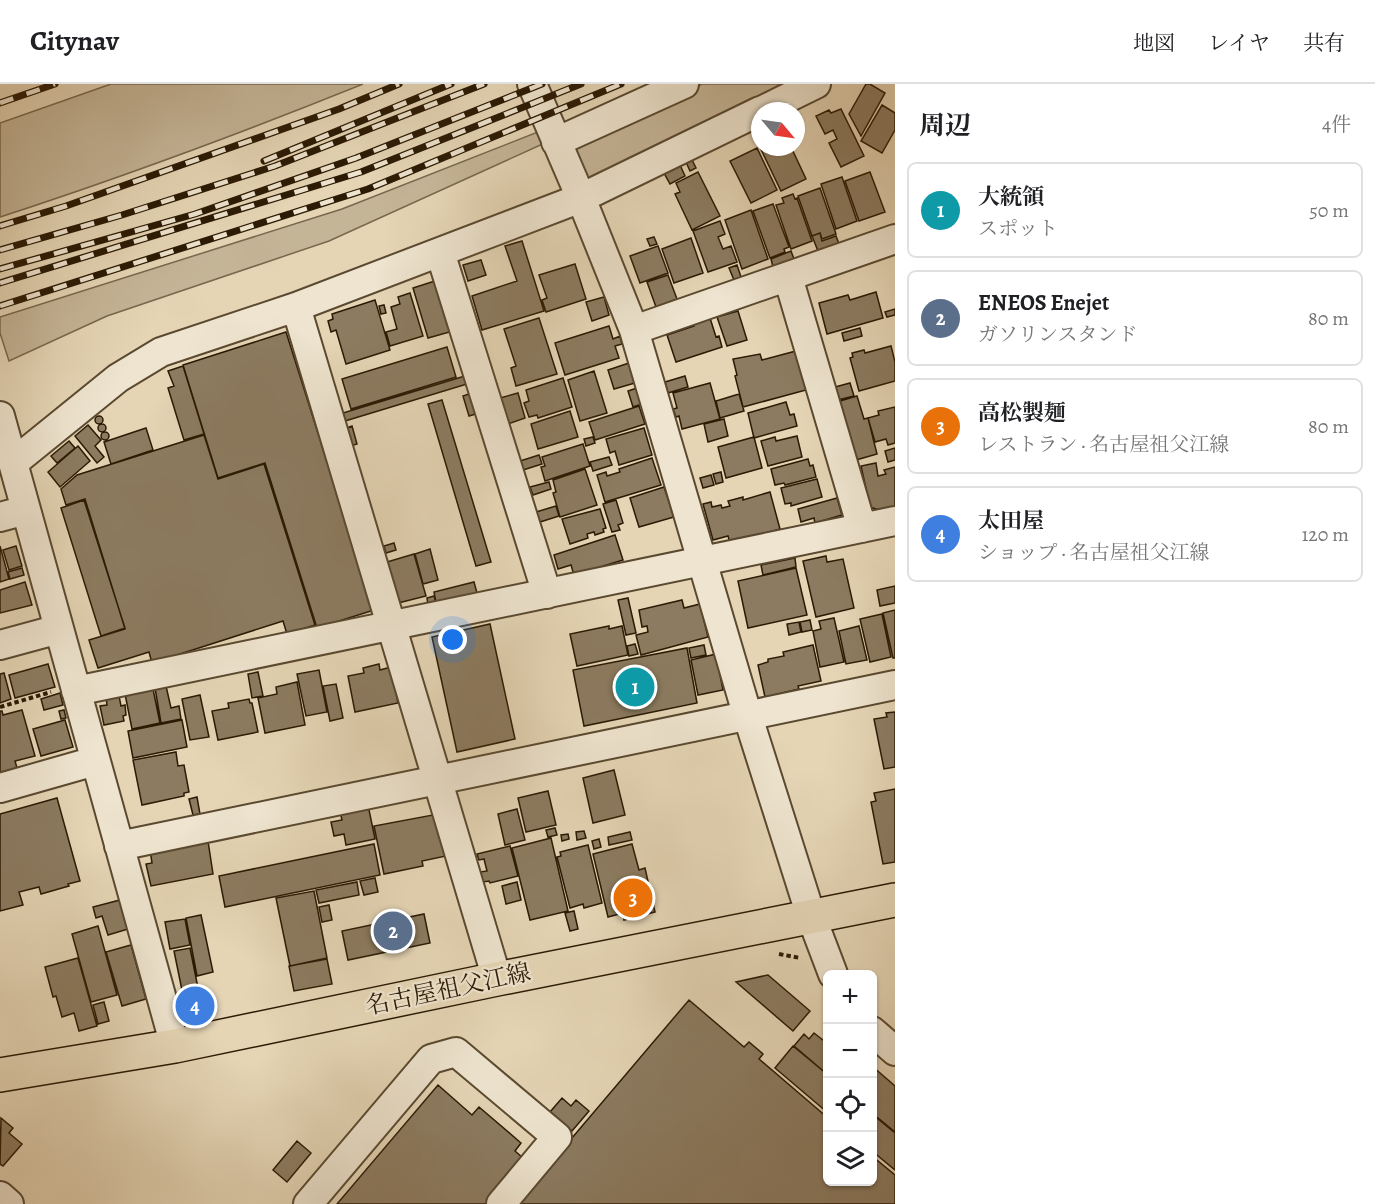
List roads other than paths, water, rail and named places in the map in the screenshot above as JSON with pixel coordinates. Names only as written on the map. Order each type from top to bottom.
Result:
[{"type":"main road","name":"名古屋祖父江線","points":[[0,1075],[174,1046],[895,900]]},
{"type":"street","points":[[532,84],[634,330],[748,717],[811,916],[831,970]]},
{"type":"street","points":[[556,142],[684,84]]},
{"type":"street","points":[[779,102],[816,84]]},
{"type":"street","points":[[13,463],[118,378],[161,352],[296,307],[581,198],[751,115]]},
{"type":"street","points":[[634,330],[895,239]]},
{"type":"street","points":[[440,252],[547,594]]},
{"type":"street","points":[[788,277],[862,528]]},
{"type":"street","points":[[296,307],[497,979]]},
{"type":"street","points":[[0,416],[13,463],[13,513],[59,629],[174,1046]]},
{"type":"street","points":[[75,688],[391,626],[895,521]]},
{"type":"street","points":[[0,645],[59,629]]},
{"type":"street","points":[[119,846],[895,685]]},
{"type":"street","points":[[0,788],[95,761]]},
{"type":"street","points":[[877,1035],[895,1051]]},
{"type":"street","points":[[308,1204],[431,1059],[456,1052],[557,1137],[501,1204]]},
{"type":"street","points":[[0,1196],[9,1204]]},
{"type":"railway","points":[[0,103],[55,84]]},
{"type":"railway","points":[[0,226],[66,206],[339,109],[399,84]]},
{"type":"railway","points":[[264,161],[451,84]]},
{"type":"railway","points":[[0,250],[122,215],[275,166],[484,84]]},
{"type":"railway","points":[[0,269],[195,214],[356,158],[542,84]]},
{"type":"railway","points":[[0,283],[361,172],[581,84]]},
{"type":"railway","points":[[0,306],[368,189],[621,84]]},
{"type":"place","name":"大統領","points":[[635,687]]},
{"type":"place","name":"高松製麺","points":[[633,898]]},
{"type":"place","name":"ENEOS Enejet","points":[[393,931]]},
{"type":"place","name":"太田屋","points":[[195,1006]]}]
